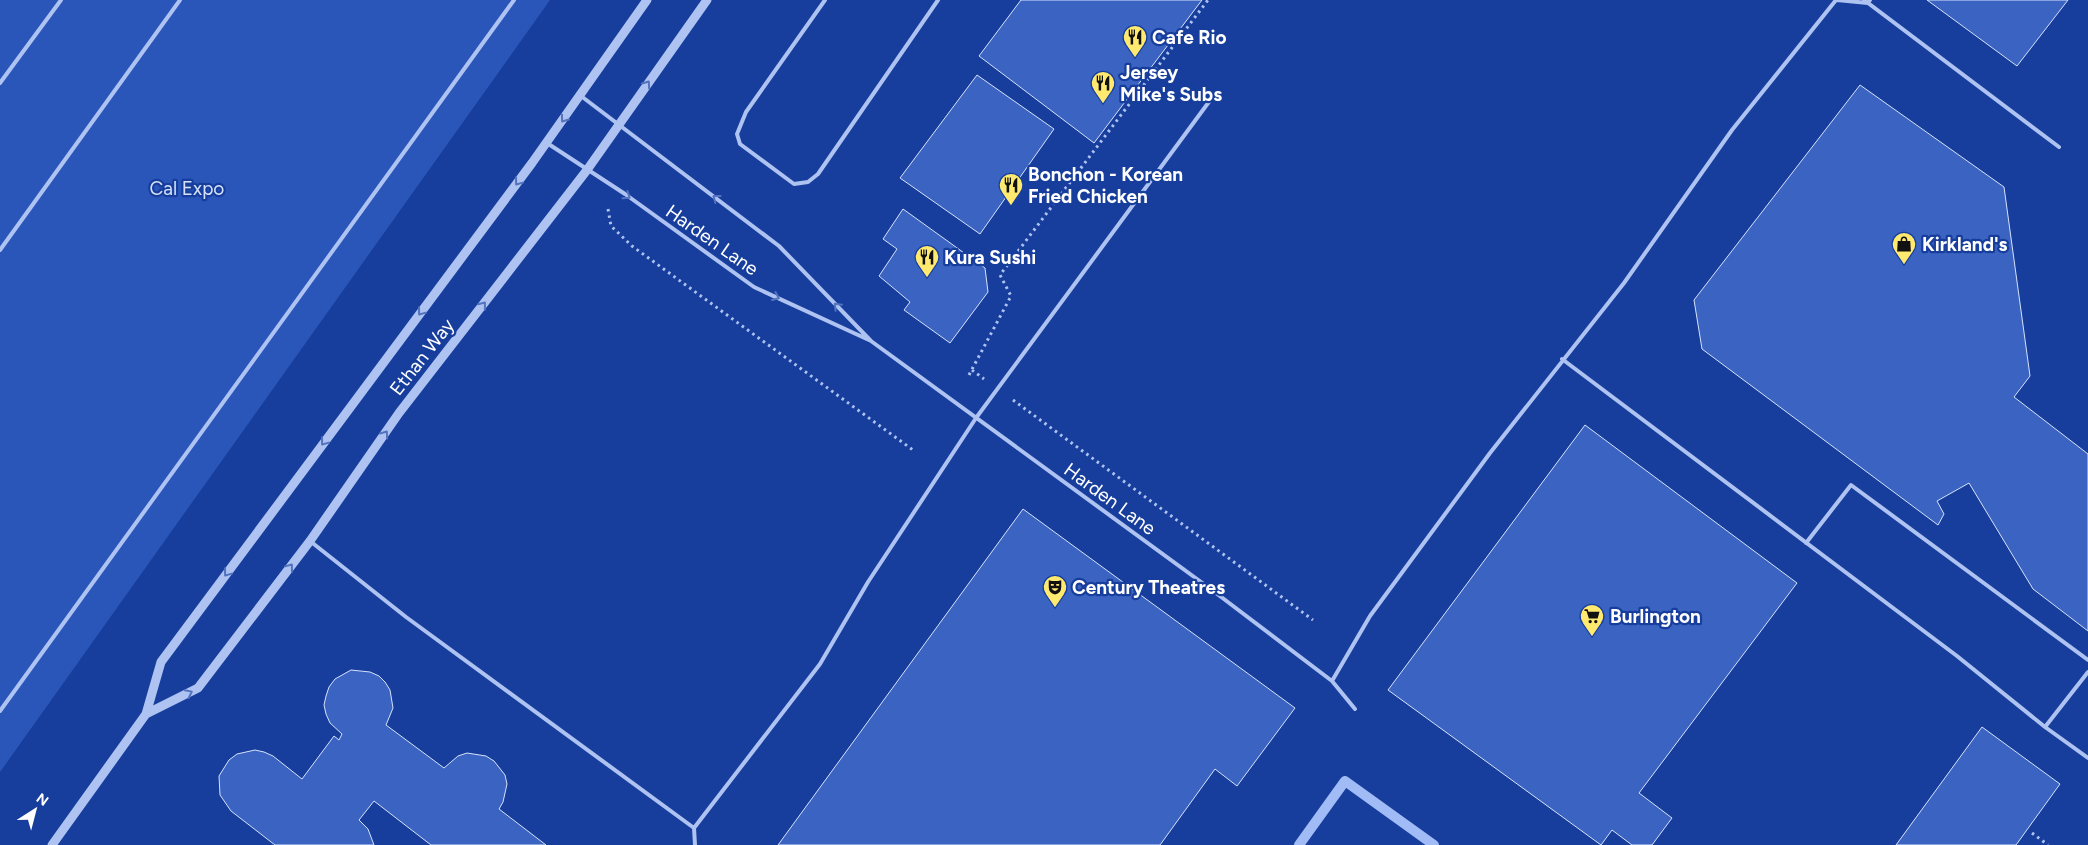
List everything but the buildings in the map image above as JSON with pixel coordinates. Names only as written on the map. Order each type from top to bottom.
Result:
[{"type":"street","name":"Ethan Way","points":[[52,845],[146,714],[161,662],[547,143],[647,0]]},
{"type":"street","name":"Ethan Way","points":[[146,714],[198,688],[310,541],[399,413],[587,170],[707,0]]},
{"type":"lane","points":[[0,83],[61,0]]},
{"type":"lane","points":[[0,250],[180,0]]},
{"type":"lane","points":[[0,711],[514,0]]},
{"type":"lane","points":[[825,0],[746,112],[737,134],[740,144],[794,184],[808,182],[818,174],[938,0]]},
{"type":"lane","points":[[1332,681],[1370,616],[1562,359],[1624,283],[1732,130],[1836,0],[1869,2]]},
{"type":"lane","points":[[1864,0],[2059,147]]},
{"type":"lane","points":[[695,845],[694,828],[820,664],[868,582],[976,418],[1214,95]]},
{"type":"lane","name":"Harden Lane","points":[[581,96],[779,246],[872,341],[1204,584],[1332,681],[1355,709]]},
{"type":"lane","name":"Harden Lane","points":[[547,143],[754,287],[872,341]]},
{"type":"lane","points":[[1562,359],[1957,656],[2045,727],[2088,758]]},
{"type":"lane","points":[[1806,543],[1851,485],[2088,660]]},
{"type":"lane","points":[[310,541],[406,617],[694,828]]},
{"type":"lane","points":[[2045,727],[2088,672]]},
{"type":"path","points":[[969,375],[1011,296],[1000,275],[1208,0]]},
{"type":"path","points":[[608,209],[611,226],[632,246],[913,450]]},
{"type":"path","points":[[1027,409],[1313,620]]},
{"type":"path","points":[[2032,833],[2048,845]]},
{"type":"green space","name":"Cal Expo","points":[[0,0],[550,0],[0,772]]},
{"type":"waterway","points":[[1299,845],[1345,781],[1434,845]]},
{"type":"place","name":"Cafe Rio","points":[[1135,58]]},
{"type":"place","name":"Jersey Mike's Subs","points":[[1103,104]]},
{"type":"place","name":"Bonchon - Korean Fried Chicken","points":[[1011,206]]},
{"type":"place","name":"Kirkland's","points":[[1904,265]]},
{"type":"place","name":"Kura Sushi","points":[[927,278]]},
{"type":"place","name":"Century Theatres","points":[[1055,608]]},
{"type":"place","name":"Burlington","points":[[1592,637]]}]
